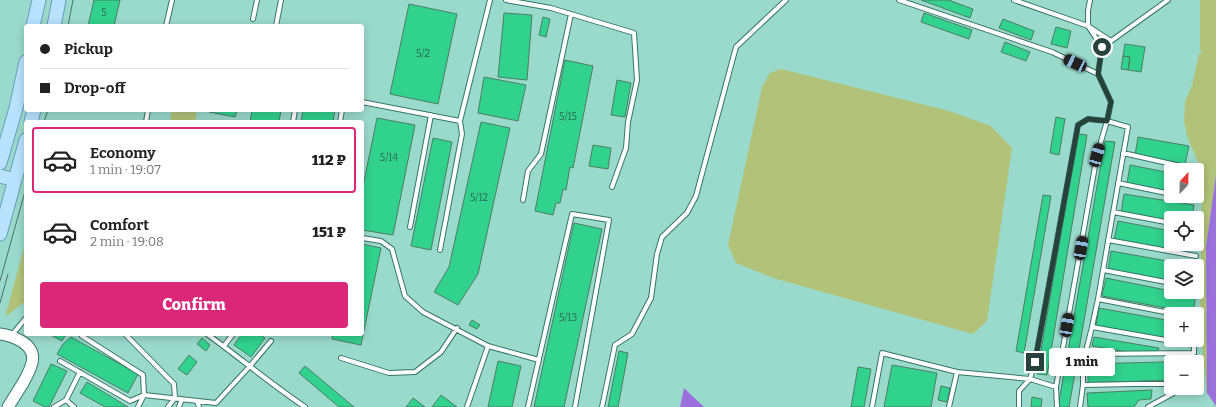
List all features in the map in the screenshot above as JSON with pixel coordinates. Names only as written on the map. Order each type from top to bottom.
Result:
[{"type":"main road","points":[[33,24],[39,0]]},
{"type":"main road","points":[[54,24],[59,0]]},
{"type":"main road","points":[[0,163],[16,108],[24,71]]},
{"type":"main road","points":[[0,234],[24,147]]},
{"type":"main road","points":[[0,176],[15,180]]},
{"type":"main road","points":[[6,335],[26,344],[30,349],[33,359],[28,374],[8,407]]},
{"type":"lane","points":[[166,24],[172,0]]},
{"type":"lane","points":[[253,18],[257,0]]},
{"type":"lane","points":[[276,24],[281,0]]},
{"type":"lane","points":[[440,250],[462,134],[460,121],[490,0]]},
{"type":"lane","points":[[506,0],[551,8],[634,33],[637,80],[628,122],[626,148],[612,187]]},
{"type":"lane","points":[[602,407],[615,345],[632,334],[650,298],[656,254],[662,236],[686,213],[696,196],[736,47],[786,0]]},
{"type":"lane","points":[[899,0],[1052,52],[1098,74]]},
{"type":"lane","points":[[1014,0],[1088,26],[1111,41],[1168,0]]},
{"type":"lane","points":[[1057,407],[1056,387],[1097,155],[1111,102],[1098,74],[1102,47],[1088,26],[1090,0]]},
{"type":"lane","points":[[523,200],[528,171],[541,154],[571,14]]},
{"type":"lane","points":[[364,102],[460,121]]},
{"type":"lane","points":[[410,227],[431,115]]},
{"type":"lane","points":[[1019,407],[1019,391],[1030,379],[1035,362],[1078,125],[1088,119],[1107,121],[1128,127],[1098,299],[1083,363],[1083,385],[1080,407]]},
{"type":"lane","points":[[1123,153],[1167,163]]},
{"type":"lane","points":[[1118,183],[1164,193]]},
{"type":"lane","points":[[1113,212],[1164,222]]},
{"type":"lane","points":[[528,407],[572,214],[609,220],[575,407]]},
{"type":"lane","points":[[364,238],[381,241],[392,249],[405,296],[423,312],[457,328],[488,346],[539,360]]},
{"type":"lane","points":[[1108,240],[1196,256]]},
{"type":"lane","points":[[1103,270],[1164,282]]},
{"type":"lane","points":[[1098,299],[1164,312]]},
{"type":"lane","points":[[6,335],[24,320]]},
{"type":"lane","points":[[1086,354],[1194,353],[1194,345],[1092,327]]},
{"type":"lane","points":[[341,358],[389,373],[415,372],[441,352],[457,328]]},
{"type":"lane","points":[[82,336],[143,375],[144,395],[138,407]]},
{"type":"lane","points":[[127,336],[174,384],[175,398],[168,407]]},
{"type":"lane","points":[[210,336],[304,407]]},
{"type":"lane","points":[[224,346],[232,336]]},
{"type":"lane","points":[[60,361],[130,401],[144,395],[216,403],[271,341]]},
{"type":"lane","points":[[467,407],[488,346]]},
{"type":"lane","points":[[872,407],[882,353],[958,372],[1030,379],[1056,387]]},
{"type":"lane","points":[[54,407],[66,400],[80,372]]},
{"type":"lane","points":[[949,407],[958,372]]},
{"type":"lane","points":[[1083,385],[1164,384]]},
{"type":"lane","points":[[1148,407],[1170,395]]},
{"type":"lane","points":[[179,407],[182,399]]},
{"type":"lane","points":[[66,400],[74,407]]},
{"type":"lane","points":[[197,401],[199,407]]},
{"type":"green space","points":[[1200,0],[1216,0],[1216,175],[1206,247],[1207,393],[1204,355],[1202,347],[1204,347],[1204,307],[1200,307],[1200,299],[1204,299],[1204,259],[1201,259],[1201,251],[1204,251],[1204,211],[1202,211],[1202,203],[1204,203],[1204,163],[1198,163],[1187,136],[1184,121],[1185,102],[1192,85],[1199,54],[1203,50],[1200,50]]},
{"type":"green space","points":[[781,69],[949,111],[991,126],[1012,148],[987,321],[973,334],[773,278],[736,263],[728,245],[762,87],[770,73]]},
{"type":"green space","points":[[172,112],[197,112],[195,120],[170,120]]},
{"type":"green space","points":[[24,248],[24,303],[5,317]]},
{"type":"shaded area","points":[[1216,175],[1216,406],[1207,393],[1206,247]]},
{"type":"shaded area","points":[[684,388],[704,407],[680,407]]},
{"type":"building","points":[[94,0],[120,0],[114,24],[88,24]]},
{"type":"building","points":[[921,0],[951,0],[973,9],[970,18]]},
{"type":"building","points":[[409,4],[457,14],[438,104],[390,94]]},
{"type":"building","points":[[504,13],[532,15],[527,80],[498,77]]},
{"type":"building","points":[[924,13],[972,30],[969,39],[921,22]]},
{"type":"building","points":[[543,17],[550,19],[546,37],[539,35]]},
{"type":"building","points":[[1003,19],[1034,31],[1031,40],[999,28]]},
{"type":"building","points":[[1056,27],[1071,31],[1067,48],[1051,44]]},
{"type":"building","points":[[1005,42],[1030,52],[1026,61],[1001,52]]},
{"type":"building","points":[[1125,44],[1145,47],[1141,72],[1128,70],[1130,57],[1123,56]]},
{"type":"building","points":[[1123,56],[1130,57],[1128,70],[1121,69]]},
{"type":"building","points":[[565,60],[593,66],[573,168],[570,167],[566,190],[563,189],[560,203],[556,203],[553,215],[535,211]]},
{"type":"building","points":[[484,77],[526,85],[518,121],[478,113]]},
{"type":"building","points":[[617,80],[631,83],[625,117],[611,115]]},
{"type":"building","points":[[209,112],[236,112],[235,117]]},
{"type":"building","points":[[252,112],[281,112],[279,120],[250,120]]},
{"type":"building","points":[[303,112],[335,112],[333,120],[301,120]]},
{"type":"building","points":[[1056,117],[1065,119],[1059,155],[1050,153]]},
{"type":"building","points":[[377,118],[415,125],[393,235],[364,230],[364,181]]},
{"type":"building","points":[[481,122],[510,128],[478,274],[458,305],[434,292],[449,267]]},
{"type":"building","points":[[1078,134],[1087,135],[1047,375],[1037,374]]},
{"type":"building","points":[[1138,137],[1189,146],[1185,163],[1135,155]]},
{"type":"building","points":[[433,138],[452,142],[431,250],[411,246]]},
{"type":"building","points":[[1105,141],[1115,142],[1069,407],[1058,407]]},
{"type":"building","points":[[593,145],[611,148],[608,169],[589,166]]},
{"type":"building","points":[[1130,165],[1164,172],[1164,191],[1127,183]]},
{"type":"building","points":[[1124,194],[1164,200],[1164,203],[1194,205],[1193,211],[1164,211],[1164,220],[1121,213]]},
{"type":"building","points":[[1043,195],[1051,196],[1024,353],[1016,351]]},
{"type":"building","points":[[1118,221],[1164,230],[1164,250],[1114,240]]},
{"type":"building","points":[[574,223],[602,229],[564,407],[534,407]]},
{"type":"building","points":[[364,244],[381,248],[364,330]]},
{"type":"building","points":[[1111,251],[1164,260],[1164,280],[1108,270]]},
{"type":"building","points":[[1171,251],[1188,251],[1187,254]]},
{"type":"building","points":[[1106,278],[1164,290],[1164,299],[1195,299],[1194,307],[1164,308],[1102,296]]},
{"type":"building","points":[[1099,308],[1164,320],[1164,339],[1096,326]]},
{"type":"building","points":[[472,320],[480,325],[477,329],[469,325]]},
{"type":"building","points":[[53,336],[65,336],[62,341]]},
{"type":"building","points":[[241,336],[262,336],[265,338],[251,357],[234,345]]},
{"type":"building","points":[[333,336],[363,336],[361,345],[332,339]]},
{"type":"building","points":[[71,337],[138,374],[128,393],[57,354],[63,344]]},
{"type":"building","points":[[1094,337],[1159,348],[1157,353],[1128,352],[1092,346]]},
{"type":"building","points":[[202,338],[210,345],[206,351],[197,344]]},
{"type":"building","points":[[619,351],[628,353],[618,407],[608,407]]},
{"type":"building","points":[[189,355],[197,362],[187,375],[178,369]]},
{"type":"building","points":[[498,361],[521,366],[512,407],[488,407]]},
{"type":"building","points":[[1164,362],[1164,380],[1088,383],[1088,364]]},
{"type":"building","points":[[51,364],[67,371],[49,407],[45,407],[33,401]]},
{"type":"building","points":[[892,365],[937,373],[931,407],[884,407]]},
{"type":"building","points":[[305,366],[354,407],[339,407],[299,373]]},
{"type":"building","points":[[858,367],[871,369],[864,407],[851,407]]},
{"type":"building","points":[[87,382],[128,407],[105,407],[80,393]]},
{"type":"building","points":[[941,386],[950,388],[947,402],[938,400]]},
{"type":"building","points":[[1152,390],[1151,399],[1139,400],[1134,407],[1088,407],[1087,393]]},
{"type":"building","points":[[441,395],[457,407],[432,407]]},
{"type":"building","points":[[1032,397],[1042,399],[1041,407],[1031,407]]},
{"type":"building","points":[[413,398],[425,407],[406,407]]},
{"type":"tram line","points":[[68,24],[73,0]]},
{"type":"tram line","points":[[45,120],[47,112]]},
{"type":"tram line","points":[[0,281],[24,195]]},
{"type":"tram line","points":[[0,303],[8,274]]},
{"type":"route","points":[[1035,362],[1078,125],[1088,119],[1107,121],[1111,102],[1098,74],[1102,47]]}]
